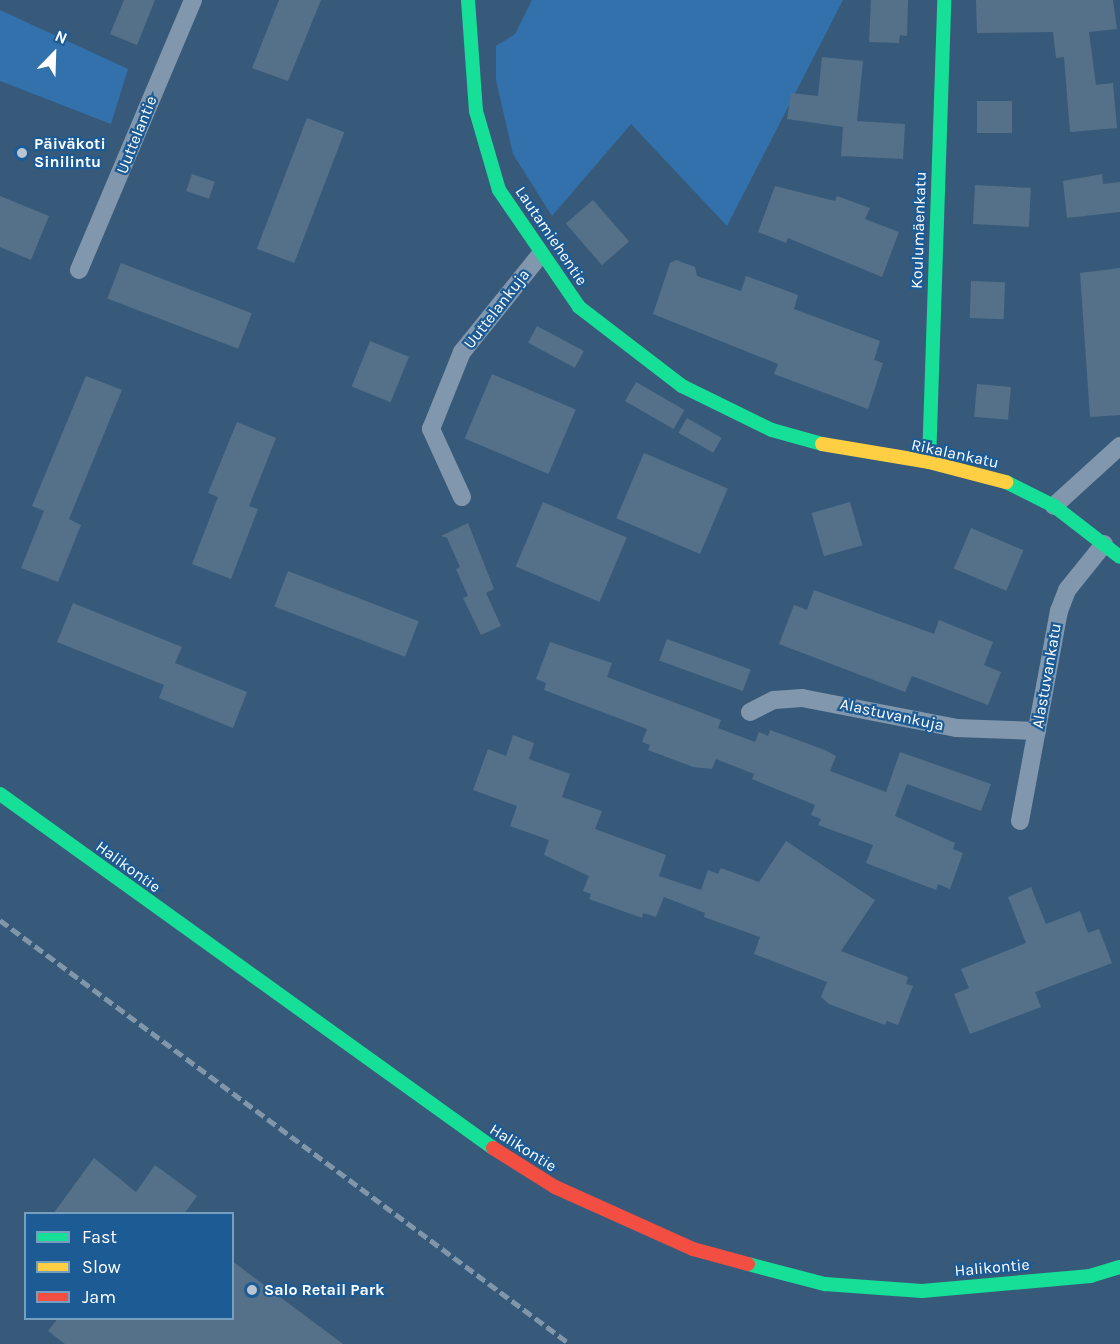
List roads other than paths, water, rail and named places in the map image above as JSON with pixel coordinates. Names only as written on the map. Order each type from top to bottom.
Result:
[{"type":"street","name":"Uuttelantie","points":[[79,270],[193,0]]},
{"type":"street","name":"Lautamiehentie","points":[[468,0],[476,111],[500,190],[540,255],[579,307],[654,367],[682,386],[772,430],[799,438]]},
{"type":"street","name":"Koulumäenkatu","points":[[929,462],[944,0]]},
{"type":"street","name":"Uuttelankuja","points":[[462,497],[431,429],[462,352],[540,255]]},
{"type":"street","name":"Rikalankatu","points":[[799,438],[852,453],[929,462],[1002,480],[1054,506],[1120,557]]},
{"type":"street","points":[[1054,506],[1120,446]]},
{"type":"street","name":"Alastuvankatu","points":[[1020,821],[1059,611],[1067,590],[1104,544]]},
{"type":"street","name":"Alastuvankuja","points":[[750,712],[774,700],[802,698],[956,728],[1037,731]]},
{"type":"street","name":"Halikontie","points":[[0,794],[467,1132],[555,1187],[693,1249],[825,1284],[922,1291],[1090,1276],[1120,1267]]},
{"type":"railway","points":[[0,920],[570,1344]]},
{"type":"place","name":"Päiväkoti Sinilintu","points":[[22,153]]},
{"type":"place","name":"Salo Retail Park","points":[[252,1290]]}]
